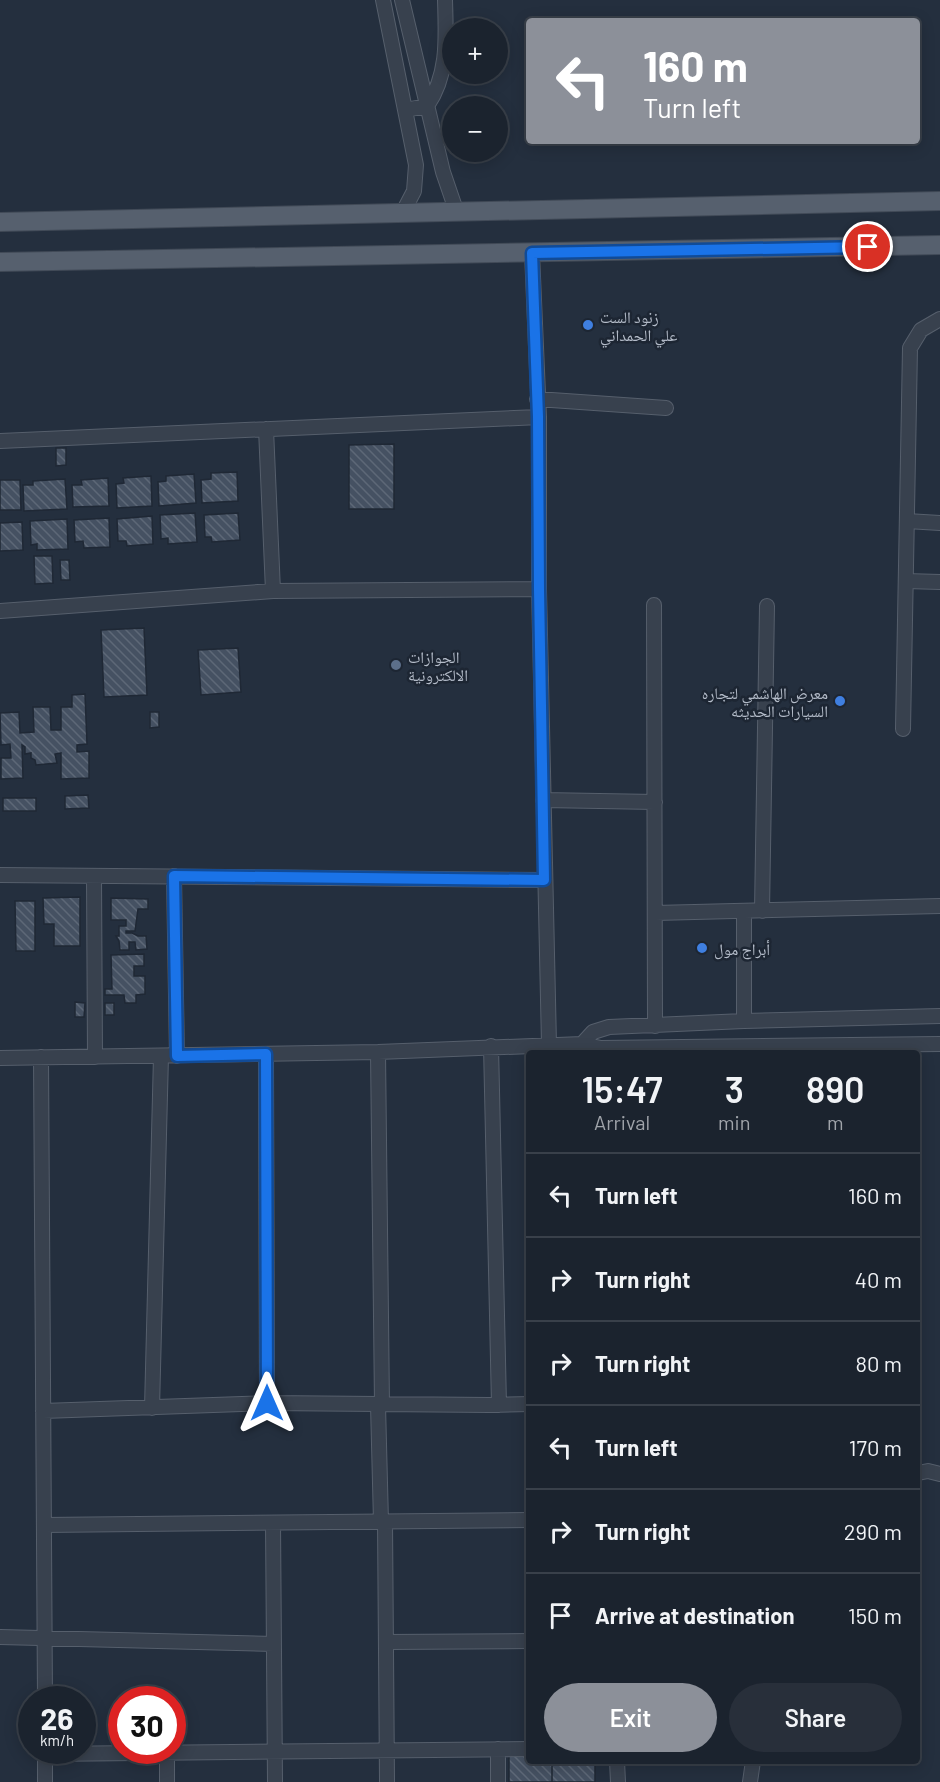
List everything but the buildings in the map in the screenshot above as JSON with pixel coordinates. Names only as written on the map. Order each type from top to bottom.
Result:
[{"type":"main road","points":[[0,222],[940,201]]},
{"type":"main road","points":[[0,262],[940,245]]},
{"type":"street","points":[[405,110],[427,106],[438,88],[444,67],[445,0]]},
{"type":"street","points":[[402,214],[414,191],[416,174],[384,5],[403,3],[448,191],[457,213]]},
{"type":"street","points":[[532,253],[538,417],[544,880],[549,1045]]},
{"type":"street","points":[[903,729],[910,348],[921,330],[940,319]]},
{"type":"street","points":[[537,399],[666,408]]},
{"type":"street","points":[[0,441],[538,417]]},
{"type":"street","points":[[266,429],[273,591]]},
{"type":"street","points":[[907,521],[940,523]]},
{"type":"street","points":[[906,581],[940,582]]},
{"type":"street","points":[[0,611],[273,591],[539,589]]},
{"type":"street","points":[[654,605],[655,1026]]},
{"type":"street","points":[[762,911],[767,606]]},
{"type":"street","points":[[543,800],[655,802]]},
{"type":"street","points":[[0,875],[544,880]]},
{"type":"street","points":[[94,876],[95,1057]]},
{"type":"street","points":[[174,876],[177,1056]]},
{"type":"street","points":[[655,914],[940,906]]},
{"type":"street","points":[[744,911],[744,1021]]},
{"type":"street","points":[[582,1044],[593,1032],[601,1029],[744,1021],[940,1016]]},
{"type":"street","points":[[0,1058],[378,1053],[491,1046],[582,1044],[604,1050]]},
{"type":"street","points":[[700,1050],[940,1044]]},
{"type":"street","points":[[491,1046],[499,1405]]},
{"type":"street","points":[[378,1053],[380,1405],[387,1782]]},
{"type":"street","points":[[266,1054],[267,1403]]},
{"type":"street","points":[[152,1408],[161,1056]]},
{"type":"street","points":[[41,1057],[45,1686]]},
{"type":"street","points":[[43,1411],[267,1403],[526,1404]]},
{"type":"street","points":[[920,1473],[928,1471],[940,1474]]},
{"type":"street","points":[[44,1525],[526,1520]]},
{"type":"street","points":[[273,1523],[275,1782]]},
{"type":"street","points":[[0,1637],[274,1644]]},
{"type":"street","points":[[386,1642],[526,1641]]},
{"type":"street","points":[[498,1749],[498,1782]]},
{"type":"street","points":[[186,1753],[526,1749]]},
{"type":"street","points":[[45,1764],[45,1782]]},
{"type":"street","points":[[166,1764],[167,1782]]},
{"type":"street","points":[[617,1764],[618,1782]]},
{"type":"street","points":[[750,1782],[753,1764]]},
{"type":"place","name":"زنود الست علي الحمداني","points":[[588,325]]},
{"type":"place","name":"الجوازات الالكترونية","points":[[396,665]]},
{"type":"place","name":"معرض الهاشمي لتجاره السيارات الحديثه","points":[[840,701]]},
{"type":"place","name":"أبراج مول","points":[[702,948]]},
{"type":"route","points":[[267,1403],[266,1054],[177,1056],[174,876],[544,880],[538,417],[532,253],[868,247]]}]
